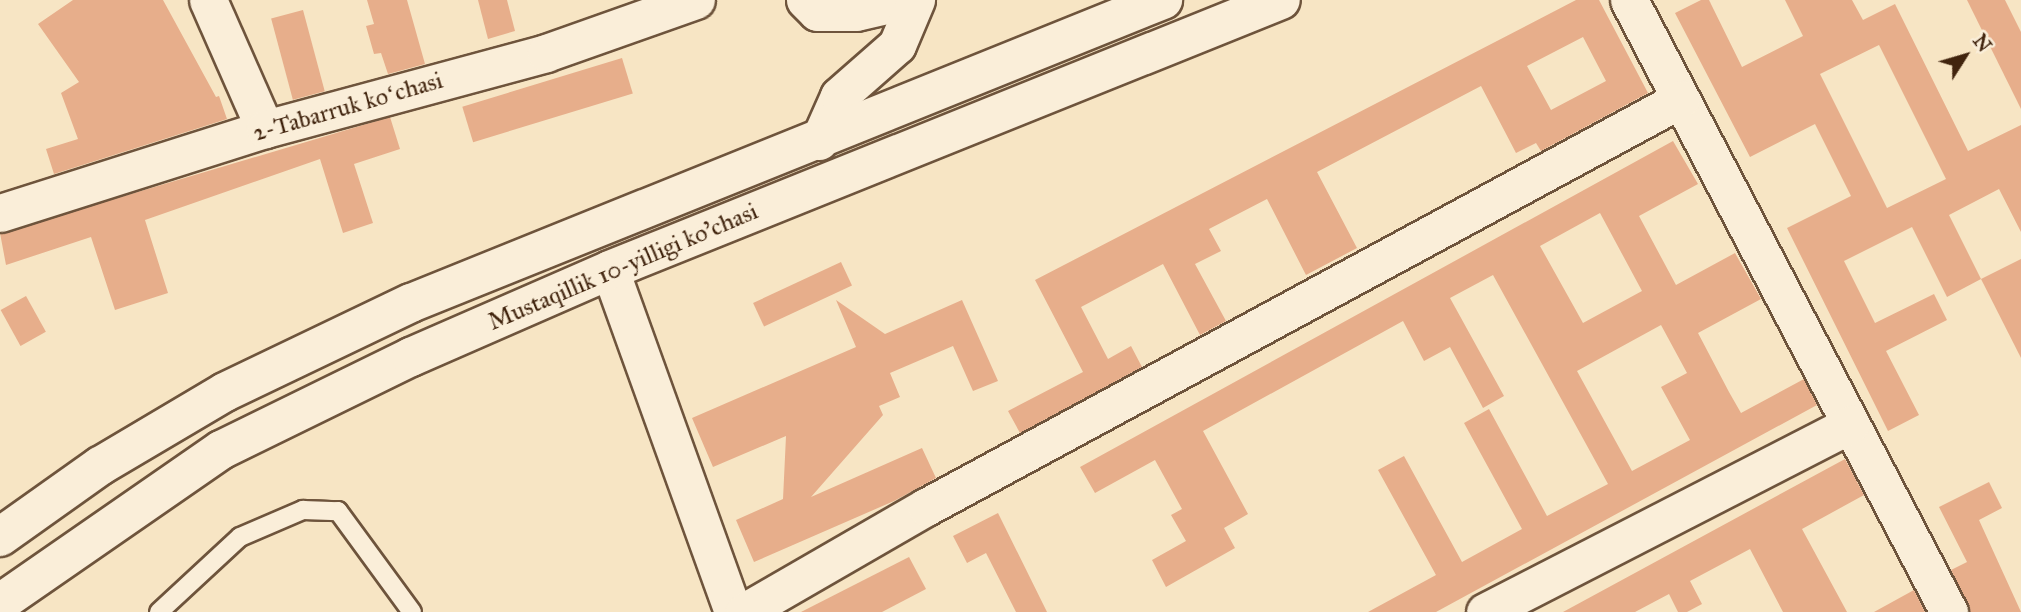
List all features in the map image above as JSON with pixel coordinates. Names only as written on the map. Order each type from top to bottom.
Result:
[{"type":"main road","name":"Mustaqillik 10-yilligi ko'chasi","points":[[0,537],[100,466],[225,392],[411,303],[819,141],[1163,0]]},
{"type":"main road","name":"Mustaqillik 10-yilligi ko'chasi","points":[[0,603],[221,450],[411,357],[610,270],[1281,0]]},
{"type":"street","points":[[208,0],[265,130]]},
{"type":"street","name":"2-Tabarruk koʻchasi","points":[[0,213],[265,130],[546,52],[696,0]]},
{"type":"street","points":[[806,0],[817,12],[856,12],[907,0]]},
{"type":"street","points":[[819,141],[839,96],[897,45],[916,0]]},
{"type":"street","points":[[1629,0],[1950,612]]},
{"type":"street","points":[[744,612],[926,506],[1681,99]]},
{"type":"street","points":[[610,270],[733,612]]},
{"type":"street","points":[[1485,612],[1851,424]]},
{"type":"lane","points":[[159,612],[240,537],[303,510],[338,511],[412,612]]},
{"type":"building","points":[[73,0],[163,0],[216,97],[219,96],[227,119],[54,174],[46,149],[78,139],[61,93],[79,82],[38,24]]},
{"type":"building","points":[[367,0],[407,0],[425,64],[388,74],[381,53],[374,54],[366,26],[374,24]]},
{"type":"building","points":[[478,0],[507,0],[515,31],[488,39]]},
{"type":"building","points":[[1576,0],[1599,0],[1648,93],[1541,151],[1536,143],[1516,153],[1481,86],[1317,172],[1357,248],[1306,275],[1267,199],[1209,229],[1221,251],[1195,264],[1226,321],[1200,335],[1163,264],[1081,307],[1108,359],[1131,346],[1142,367],[1020,433],[1008,411],[1083,372],[1035,280]],"holes":[[[1583,37],[1606,81],[1551,110],[1527,66]]]},
{"type":"building","points":[[1701,0],[1709,0],[1742,67],[1803,36],[1785,0],[1852,0],[1863,20],[1895,4],[1968,151],[2021,125],[2021,232],[1999,189],[1949,215],[1981,279],[1947,297],[1912,227],[1844,261],[1875,323],[1934,294],[1947,320],[1886,351],[1919,415],[1888,431],[1787,228],[1851,196],[1815,124],[1750,157],[1675,13]],"holes":[[[1879,45],[1946,179],[1887,208],[1820,74]]]},
{"type":"building","points":[[1967,0],[2005,0],[2021,32],[2021,109]]},
{"type":"building","points":[[303,10],[325,91],[293,100],[271,19]]},
{"type":"building","points":[[622,58],[633,93],[473,142],[462,107]]},
{"type":"building","points":[[390,117],[400,149],[354,164],[373,223],[343,233],[320,159],[145,220],[168,293],[115,310],[91,237],[6,265],[0,233]]},
{"type":"building","points":[[1673,141],[1698,184],[1639,216],[1676,285],[1735,253],[1761,299],[1698,333],[1729,392],[1741,413],[1804,379],[1817,405],[1436,612],[1368,612],[1436,575],[1378,470],[1404,456],[1462,562],[1522,529],[1464,423],[1489,409],[1547,516],[1608,484],[1493,275],[1450,298],[1504,396],[1483,408],[1450,347],[1424,361],[1403,321],[1203,431],[1248,514],[1224,528],[1235,548],[1166,587],[1152,560],[1186,541],[1171,515],[1182,509],[1155,460],[1095,493],[1080,467]],"holes":[[[1600,213],[1642,291],[1583,323],[1540,246]],[[1661,325],[1687,373],[1661,387],[1690,440],[1632,471],[1577,371]]]},
{"type":"building","points":[[2021,259],[2021,358],[1981,279]]},
{"type":"building","points":[[841,262],[852,286],[764,327],[753,303]]},
{"type":"building","points":[[26,296],[46,332],[21,346],[1,310]]},
{"type":"building","points":[[836,300],[885,334],[962,300],[998,381],[973,391],[953,346],[890,373],[900,397],[879,406],[883,415],[811,497],[922,448],[936,478],[894,501],[754,562],[736,520],[783,499],[786,436],[713,467],[692,418],[856,347]]},
{"type":"building","points":[[1845,459],[1864,495],[1802,529],[1847,612],[1783,612],[1750,549],[1690,581],[1702,604],[1687,612],[1678,612],[1669,594],[1635,612],[1563,612]]},
{"type":"building","points":[[1989,482],[2002,508],[1979,520],[2021,612],[1970,612],[1951,570],[1967,562],[1939,507]]},
{"type":"building","points":[[998,513],[1047,612],[1016,612],[986,553],[967,563],[953,536]]},
{"type":"building","points":[[909,557],[926,589],[882,612],[801,612]]},
{"type":"building","points":[[1914,590],[1925,612],[1874,612]]}]
